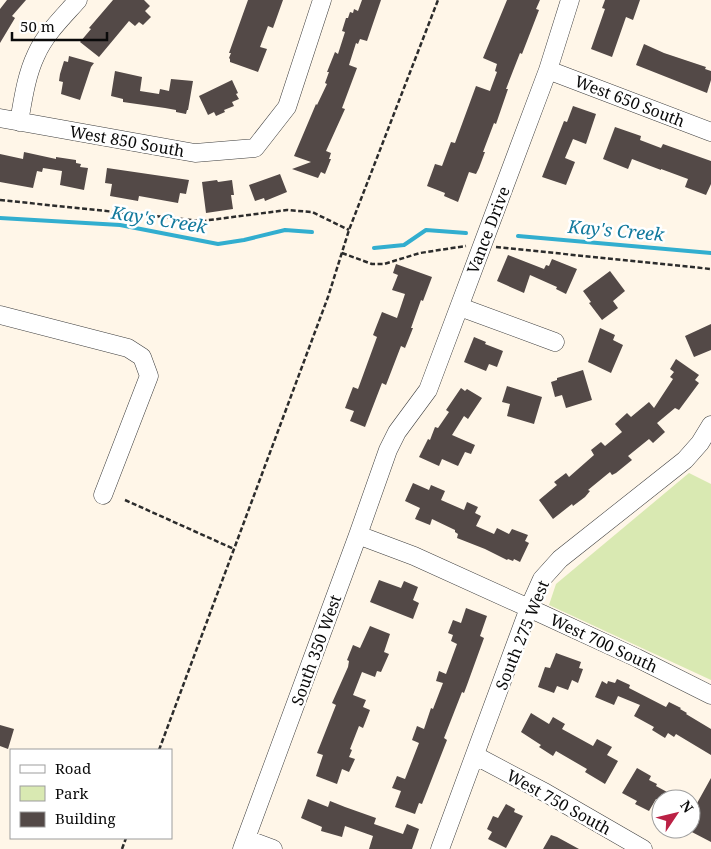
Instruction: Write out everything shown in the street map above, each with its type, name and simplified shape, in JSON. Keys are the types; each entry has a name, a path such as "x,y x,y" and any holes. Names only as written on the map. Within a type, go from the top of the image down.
{"street":[{"path":"19,122 25,88 36,54 53,29 78,0"},
{"name":"West 850 South","path":"0,118 195,154 255,148 287,107 322,0"},
{"name":"Vance Drive","path":"388,450 397,432 428,390 548,70 570,0"},
{"name":"West 650 South","path":"548,70 711,132"},
{"path":"460,307 555,342"},
{"path":"0,315 128,348 142,357 149,376 103,495"},
{"name":"South 275 West","path":"440,849 476,756 529,608 542,579 560,559 685,460 711,425"},
{"name":"South 350 West","path":"244,844 388,450"},
{"name":"West 700 South","path":"358,535 414,556 529,608 711,695"},
{"name":"West 750 South","path":"476,756 546,793 643,849"},
{"path":"244,844 273,849"}],"path":[{"path":"158,749 328,297 349,230 438,0"},
{"path":"0,200 202,221 287,210 312,212 349,230"},
{"path":"342,253 372,264 384,264 420,252 471,246"},
{"path":"498,248 711,269"},
{"path":"125,500 234,549"}],"green space":[{"path":"689,473 711,484 711,680 549,605 556,584"}],"building":[{"path":"7,0 26,0 12,16 15,18 0,43 0,9"},
{"path":"113,0 144,0 150,6 145,11 151,17 143,25 139,22 135,26 129,21 99,57 80,42 91,29 89,28"},
{"path":"248,0 283,0 273,28 268,26 260,47 267,49 258,72 230,62 229,58 231,53 229,53"},
{"path":"362,0 381,0 367,41 360,39 358,44 356,43 349,65 357,68 342,108 345,109 326,151 331,153 329,159 331,159 325,174 321,172 318,178 292,169 311,162 294,156 316,104 327,84 325,83 329,72 327,72 335,52 338,54 345,32 342,31 346,18 348,18 350,12 353,13 354,9 358,11"},
{"path":"507,0 540,0 536,9 539,10 506,89 508,89 496,124 494,123 483,152 485,152 479,168 476,174 469,172 458,202 444,196 445,193 427,186 435,164 442,166 451,142 455,143 476,86 490,91 497,72 495,71 497,64 483,58"},
{"path":"605,0 640,0 633,20 626,17 612,57 591,49 605,9 602,8"},
{"path":"644,44 706,67 705,69 711,71 711,80 707,93 636,65"},
{"path":"69,56 94,63 80,100 61,94 63,82 59,81 60,74 64,61 68,62"},
{"path":"115,71 142,77 140,91 159,94 160,89 169,91 171,79 193,81 186,114 176,112 176,110 123,102 123,99 111,96"},
{"path":"232,80 239,99 232,102 234,106 224,110 225,112 216,116 214,112 208,115 199,96"},
{"path":"573,106 596,114 586,144 573,139 565,158 575,162 566,185 542,177 564,121 567,122"},
{"path":"615,127 641,136 640,140 661,148 663,144 711,161 711,184 706,195 685,187 688,179 661,169 632,159 628,169 603,159"},
{"path":"24,152 56,159 56,157 76,160 76,163 81,164 80,167 88,168 84,190 60,185 62,171 43,168 42,172 37,171 33,188 0,182 0,154 23,159"},
{"path":"107,168 189,180 186,194 180,193 178,203 139,196 138,201 110,196 112,184 105,183"},
{"path":"280,174 287,192 265,201 264,198 255,201 249,185"},
{"path":"217,180 218,182 232,180 234,195 231,195 233,209 206,213 202,182"},
{"path":"508,255 544,269 546,265 549,266 552,259 577,269 566,294 556,289 557,287 530,275 524,293 497,281"},
{"path":"396,264 432,277 423,301 421,300 405,348 401,346 386,385 382,383 365,427 350,421 354,411 345,408 353,387 358,389 377,337 373,335 382,312 397,318 405,294 392,290 398,275 393,273"},
{"path":"610,271 625,291 613,301 618,308 602,320 589,303 591,302 583,291"},
{"path":"711,324 711,350 694,357 685,336"},
{"path":"600,328 615,335 613,340 623,345 611,373 588,362"},
{"path":"474,337 486,342 485,344 503,351 497,367 489,364 486,371 464,362"},
{"path":"676,359 699,375 695,380 699,383 679,410 675,408 657,423 665,432 653,443 649,439 628,456 632,460 616,473 612,475 610,472 588,490 590,491 585,497 573,506 572,504 553,519 539,500 557,485 554,482 566,473 569,477 594,455 591,450 601,442 605,446 622,432 615,424 627,413 631,417 649,402 654,408 673,379 670,377 674,372 670,369"},
{"path":"583,370 592,400 566,408 562,395 555,397 551,382 557,380 557,378"},
{"path":"507,386 542,397 534,424 507,416 510,404 502,402"},
{"path":"461,388 465,391 467,389 482,398 468,419 464,416 452,435 475,445 471,454 465,452 458,466 442,459 439,466 419,457 428,439 430,440 435,427 438,428 449,412 446,410"},
{"path":"413,483 429,490 431,485 445,491 441,500 464,510 467,502 478,507 475,513 481,516 476,526 494,534 497,528 509,534 512,529 528,535 525,541 529,543 520,562 514,559 513,561 507,560 457,538 458,534 455,530 432,519 430,525 415,519 420,508 405,501"},
{"path":"379,580 401,588 404,581 418,587 413,600 419,603 413,619 370,602"},
{"path":"466,608 487,616 480,636 484,638 464,693 462,692 444,738 447,740 422,804 419,803 415,814 395,807 401,791 392,788 397,776 405,779 419,743 412,740 417,726 424,729 431,708 433,709 443,683 436,681 439,671 446,674 457,644 451,641 453,635 448,633 453,620 461,623"},
{"path":"370,626 390,634 384,652 389,654 381,672 377,671 375,677 362,672 353,695 366,700 363,707 370,710 363,728 359,726 350,749 352,750 349,757 355,759 349,772 342,769 337,784 316,776 323,755 317,753 336,705 332,703 348,667 349,661 347,660 353,645 360,648"},
{"path":"556,653 581,662 579,668 583,669 578,683 572,680 568,690 557,686 554,693 538,687 545,667 550,668"},
{"path":"617,679 630,685 629,688 666,707 669,702 681,708 686,714 711,729 711,755 676,734 674,737 668,733 665,738 652,730 654,727 634,716 640,705 618,696 614,705 595,697 602,681 607,684 608,681 615,683"},
{"path":"531,713 549,724 553,717 565,724 562,729 593,746 597,739 612,747 607,755 618,761 605,784 585,772 587,769 556,751 553,756 539,747 541,745 521,732"},
{"path":"0,725 14,729 8,749 0,746"},
{"path":"637,768 651,776 649,780 662,789 651,789 651,808 649,811 635,804 637,801 622,793"},
{"path":"711,778 711,842 701,837 701,796"},
{"path":"308,799 328,807 330,801 376,818 374,824 403,834 407,824 419,829 412,849 369,849 373,836 345,826 342,837 321,831 322,827 301,818"},
{"path":"506,804 515,809 514,812 523,816 506,848 488,839 492,832 487,829 493,816 498,818"},
{"path":"551,835 557,837 579,849 543,849"}],"waterway":[{"name":"Kay's Creek","path":"0,218 120,225 218,244 285,230 312,232"},
{"name":"Kay's Creek","path":"374,248 404,245 426,230 466,233"},
{"name":"Kay's Creek","path":"518,236 711,253"}]}
